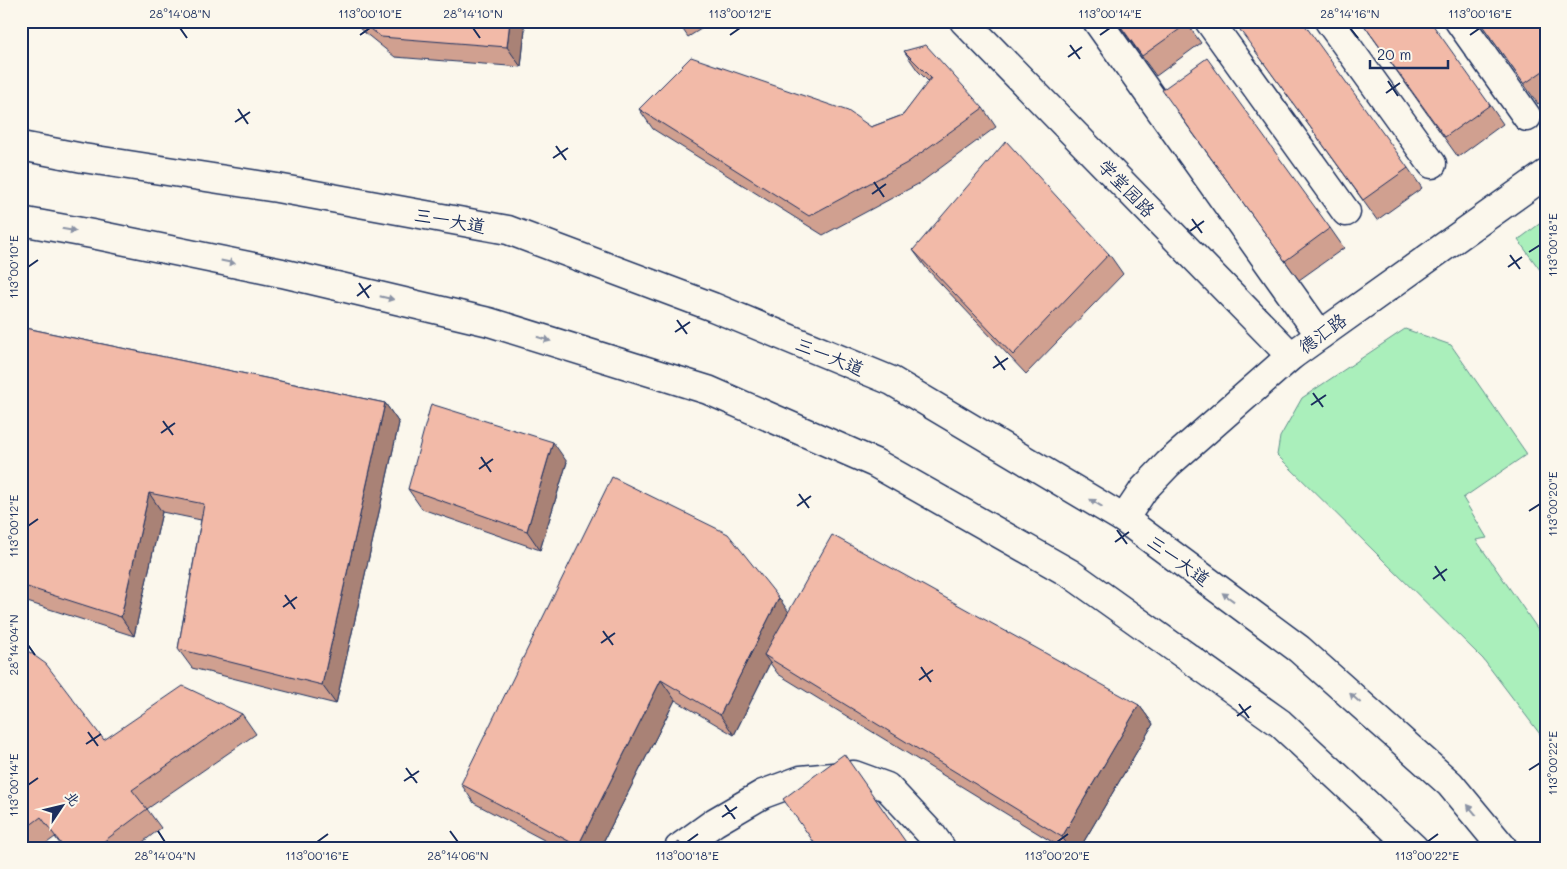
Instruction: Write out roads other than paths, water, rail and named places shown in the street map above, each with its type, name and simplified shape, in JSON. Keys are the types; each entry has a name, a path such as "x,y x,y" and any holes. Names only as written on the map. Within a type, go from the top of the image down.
{"main road":[{"name":"学堂园路","path":"964,21 1291,356"},
{"path":"1097,21 1320,334"},
{"path":"1209,21 1238,39 1346,212"},
{"path":"1329,21 1432,164"},
{"path":"1459,21 1527,117"},
{"path":"1205,63 1238,39"},
{"path":"1153,100 1175,84"},
{"name":"三一大道","path":"21,146 83,158 277,188 508,230 713,307 892,381 1124,519 1299,648 1450,784 1503,848"},
{"name":"德汇路","path":"1124,519 1144,489 1168,464 1291,356 1546,174"},
{"path":"21,222 92,234 282,273 489,322 708,390 875,463 1072,574 1280,723 1414,848"},
{"path":"679,848 715,822 763,794 800,780 854,775 887,787 932,834 941,848"}]}
